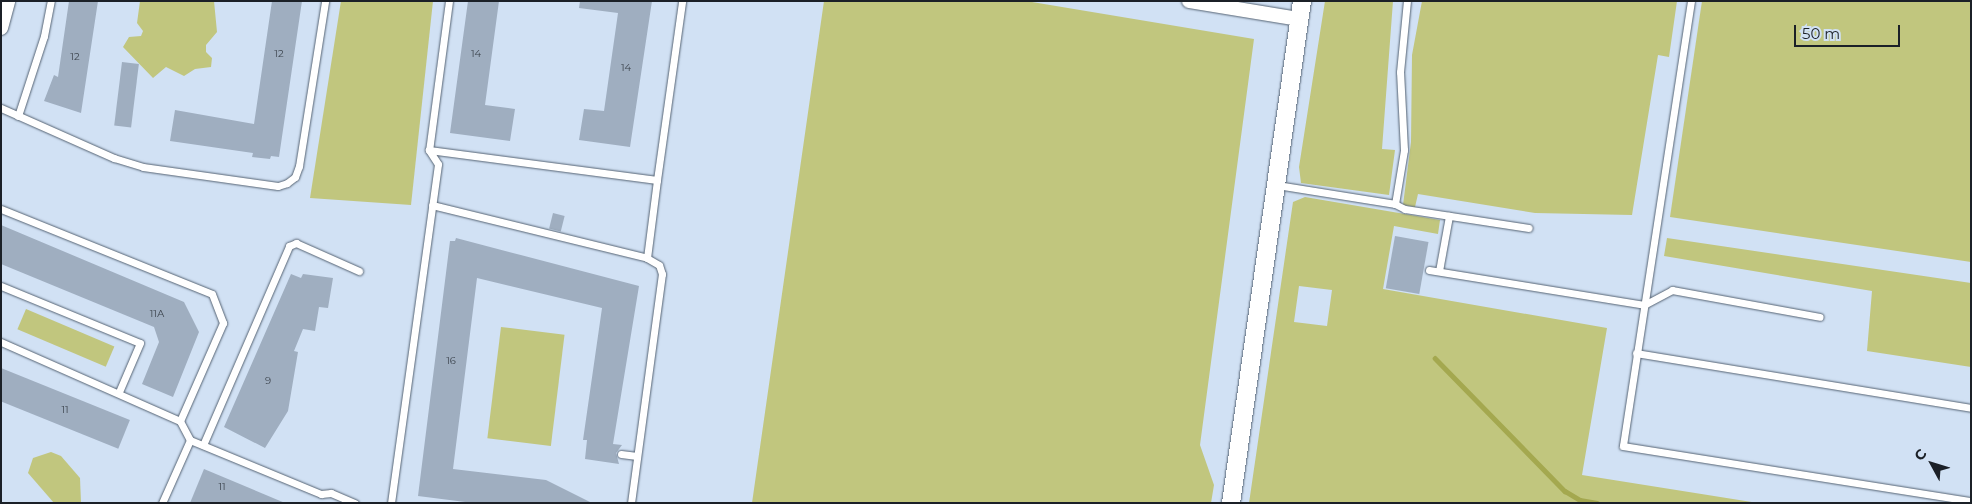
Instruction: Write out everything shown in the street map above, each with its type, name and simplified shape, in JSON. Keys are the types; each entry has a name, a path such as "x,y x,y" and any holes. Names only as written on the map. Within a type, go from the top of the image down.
{"street":[{"path":"1,28 8,1"},
{"path":"1189,1 1301,10 1231,503"}],"lane":[{"path":"18,116 44,36 51,1"},
{"path":"1,108 114,158 143,167 278,186 287,183 295,177 299,166 325,1"},
{"path":"391,503 438,164 429,150 449,1"},
{"path":"647,258 682,1"},
{"path":"1395,204 1404,150 1400,72 1407,1"},
{"path":"1691,1 1623,446 1971,501"},
{"path":"429,150 657,180"},
{"path":"1277,185 1395,204 1405,209 1529,228"},
{"path":"432,205 647,258 659,264 662,274 631,503"},
{"path":"1,209 212,294 223,323 180,421"},
{"path":"1439,272 1449,216"},
{"path":"203,445 289,246 296,243 359,271"},
{"path":"1429,270 1644,305 1672,290 1820,317"},
{"path":"1,286 140,343 119,392"},
{"path":"1,342 119,392 180,421 190,440 321,494 331,493 355,503"},
{"path":"1636,353 1971,408"},
{"path":"162,503 190,440"},
{"path":"620,454 638,456"}],"green space":[{"path":"140,1 214,1 217,32 206,45 206,52 212,58 211,67 195,69 184,76 166,67 153,78 123,47 129,37 141,36 143,31 137,23"},
{"path":"341,1 433,1 411,205 310,198"},
{"path":"824,1 1026,1 1254,39 1200,445 1214,485 1211,503 752,503"},
{"path":"1325,1 1393,1 1382,149 1395,150 1389,195 1301,183 1299,167"},
{"path":"1422,1 1677,1 1669,57 1658,55 1632,215 1535,213 1418,194 1415,207 1403,205 1411,142 1412,55"},
{"path":"1702,1 1971,1 1971,262 1670,217"},
{"path":"1305,197 1440,220 1438,234 1394,226 1383,289 1607,328 1582,475 1758,503 1249,503 1293,202","holes":["1299,286 1332,290 1327,326 1294,322"]},
{"path":"1667,238 1971,283 1971,367 1867,351 1872,291 1664,256"},
{"path":"26,309 114,347 106,367 17,329"},
{"path":"501,327 565,335 551,446 487,438"},
{"path":"51,452 61,456 80,478 81,503 54,503 28,473 33,458"}],"building":[{"path":"69,1 98,1 81,113 44,101 54,75 58,77"},
{"path":"272,1 302,1 279,157 271,156 270,159 252,157 253,153 170,141 175,110 254,124"},
{"path":"468,1 499,1 485,105 515,109 510,141 450,133"},
{"path":"580,1 652,1 630,147 579,140 584,109 604,111 618,13 579,8"},
{"path":"122,62 139,64 131,128 114,126"},
{"path":"553,213 565,216 561,231 549,229"},
{"path":"1,225 184,302 199,332 173,397 142,384 159,342 154,327 1,264"},
{"path":"1395,236 1428,242 1419,294 1386,288"},
{"path":"456,238 639,286 613,444 622,445 616,453 619,464 585,459 587,440 583,440 602,308 477,278 453,469 546,480 592,503 473,503 418,496 450,241 455,241"},
{"path":"291,274 301,278 303,274 333,278 328,308 319,307 315,331 303,329 294,351 298,352 288,411 265,448 224,427"},
{"path":"1,368 130,420 118,449 1,401"},
{"path":"204,469 285,503 190,503"}],"waterway":[{"path":"1435,358 1565,491 1580,500 1597,503"}]}
